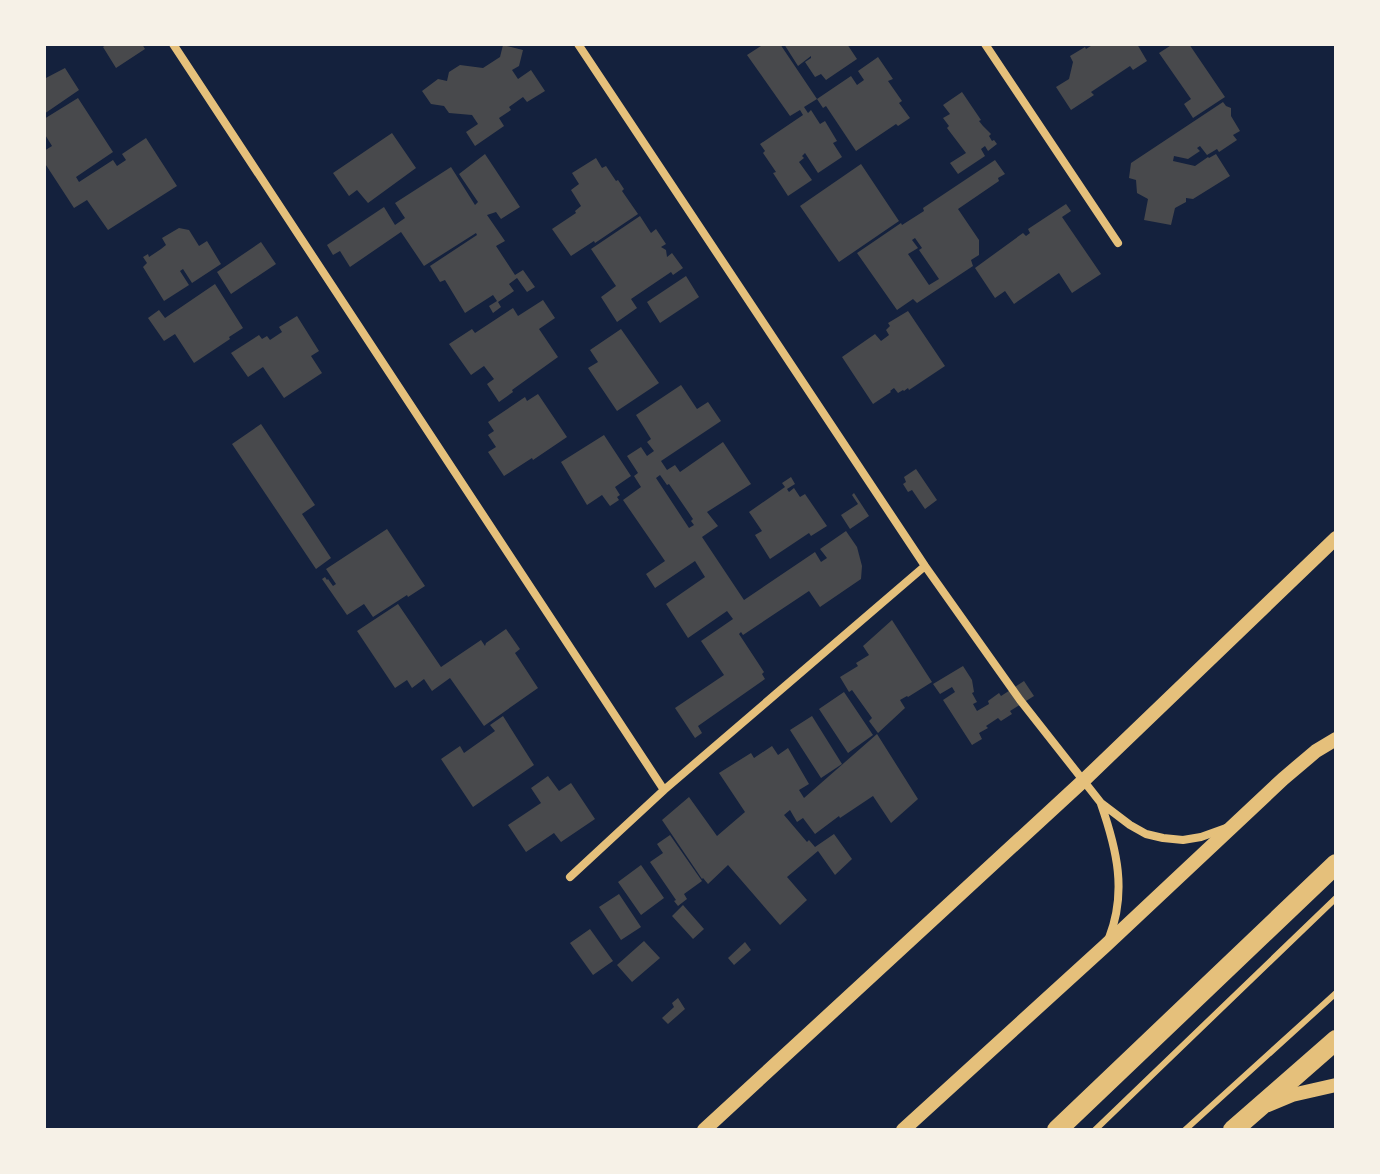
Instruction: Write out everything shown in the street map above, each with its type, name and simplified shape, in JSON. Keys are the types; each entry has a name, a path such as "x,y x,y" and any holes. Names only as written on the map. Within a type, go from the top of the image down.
{"main road":[{"path":"1057,1130 1336,864"},
{"path":"1233,1130 1336,1040"}],"street":[{"path":"173,44 664,790"},
{"path":"578,44 925,566 1020,700 1101,803 1130,825 1146,834 1163,838 1183,840 1201,837 1233,825"},
{"path":"985,44 1118,243"},
{"path":"704,1130 1083,781 1336,538"},
{"path":"570,877 664,790 925,566"},
{"path":"903,1130 1283,779 1316,751 1336,739"},
{"path":"1101,803 1115,845 1119,874 1118,906 1105,946"},
{"path":"1256,1109 1292,1095 1336,1085"}],"lane":[{"path":"1095,1130 1336,898"},
{"path":"1185,1130 1336,993"}],"building":[{"path":"107,44 142,44 145,49 116,68 103,47"},
{"path":"764,44 780,44 817,99 804,107 808,113 811,110 820,124 825,121 842,157 818,173 805,153 799,162 812,180 788,196 760,144 803,115 800,110 790,116 747,55"},
{"path":"784,44 847,44 857,59 826,80 821,74 815,77 805,62 811,56 798,66"},
{"path":"1094,44 1137,44 1147,61 1133,70 1130,66 1091,92 1094,95 1071,110 1056,87 1069,79 1073,62 1070,56"},
{"path":"1173,44 1189,44 1225,97 1193,118 1184,104 1191,99 1159,53"},
{"path":"503,45 523,50 519,66 512,70 518,79 531,70 545,91 527,102 523,97 509,107 511,110 499,118 504,126 475,146 466,132 478,124 472,115 449,113 444,106 431,104 422,91 438,79 447,81 449,72 460,65 483,68 500,57"},
{"path":"878,57 893,79 888,81 910,118 856,151 826,106 823,108 817,99 851,76 857,85 864,80 858,71"},
{"path":"65,68 79,90 44,114 44,79"},
{"path":"962,92 979,121 991,134 992,141 997,144 988,151 985,146 981,149 985,156 958,174 950,163 966,153 947,128 949,126 943,118 950,114 943,105"},
{"path":"78,98 113,152 76,177 79,182 113,160 117,166 126,160 122,154 146,138 177,186 108,230 87,200 74,208 44,162 44,151 52,146 44,133 44,119"},
{"path":"1223,102 1231,108 1231,116 1240,131 1233,135 1237,140 1219,152 1217,149 1207,155 1200,146 1197,148 1200,151 1188,159 1174,156 1173,161 1195,166 1216,154 1230,176 1193,199 1186,198 1186,202 1175,208 1171,225 1144,220 1148,199 1137,193 1136,180 1129,178 1131,163"},
{"path":"392,133 416,168 368,203 357,190 349,196 333,173"},
{"path":"485,154 520,207 501,219 496,212 487,215 505,241 496,246 515,275 523,270 535,287 527,292 517,278 509,284 514,291 498,302 501,307 493,313 489,306 497,301 493,295 465,313 445,280 440,282 430,266 476,233 424,266 401,232 350,267 340,251 333,255 327,245 384,207 395,225 405,218 395,203 451,167 475,205 478,202 459,174"},
{"path":"596,158 602,168 606,166 618,180 638,214 571,256 552,229 581,206 571,190 579,184 572,173"},
{"path":"995,160 1005,174 958,209 979,240 979,255 971,260 973,266 917,303 913,299 897,310 857,253 924,211 923,208","holes":["915,238 922,248 919,250 939,279 929,285 908,254 918,248 912,240"]},
{"path":"861,164 899,221 839,262 800,206"},
{"path":"1066,204 1071,211 1062,217 1101,274 1072,293 1059,273 1014,304 1005,291 995,298 975,268 1023,233 1026,236 1030,233 1028,229"},
{"path":"640,216 651,233 656,229 666,244 661,247 666,250 667,257 672,253 683,268 673,275 671,272 631,299 637,308 617,322 601,297 616,286 591,249"},
{"path":"179,228 189,230 199,246 207,241 221,264 192,283 183,269 180,271 189,285 164,301 143,267 147,263 143,257 148,254 149,257 166,245 162,238"},
{"path":"261,242 276,264 231,294 217,272"},
{"path":"686,276 699,297 660,323 647,302"},
{"path":"215,284 243,328 194,363 175,334 164,341 148,318 159,310 165,318"},
{"path":"543,300 555,318 539,329 558,357 499,402 487,384 494,379 484,366 471,375 449,344 472,329 475,333 513,308 518,316"},
{"path":"908,311 945,366 909,390 898,393 894,388 873,404 842,357 875,334 881,341 889,335 886,330 890,326 888,323"},
{"path":"297,316 319,351 311,356 322,373 284,398 263,367 248,377 231,353 259,335 262,339 267,336 270,340 282,332 279,327"},
{"path":"621,329 659,383 617,411 588,368 598,362 590,350"},
{"path":"681,385 697,409 708,402 721,421 661,461 667,470 675,465 680,472 723,442 751,484 707,512 718,526 702,537 744,600 815,552 821,562 827,558 820,549 846,531 857,547 862,566 861,579 820,607 809,591 743,635 741,632 739,634 764,672 765,679 698,726 702,733 695,738 675,708 724,675 701,641 733,619 727,611 688,638 666,604 705,577 695,561 655,588 646,574 665,561 623,500 641,487 634,476 638,473 627,456 641,447 647,456 654,451 647,442 651,439 636,415","holes":["660,475 693,519 694,525 689,528 656,478"]},
{"path":"538,394 567,437 504,476 488,452 496,447 488,435 494,431 488,422 525,397 527,401"},
{"path":"261,424 315,505 302,514 331,558 316,569 232,444"},
{"path":"604,435 631,476 615,487 620,495 617,497 619,500 610,506 602,495 587,505 561,462"},
{"path":"916,469 937,500 925,509 912,490 908,492 903,484 906,482 904,477"},
{"path":"791,477 795,484 787,489 789,492 794,488 800,497 805,494 827,526 811,536 809,533 770,559 755,535 762,531 749,512 785,487 782,483"},
{"path":"854,493 869,516 850,529 841,515 858,504 852,495"},
{"path":"387,529 425,586 373,617 364,604 347,615 322,579 325,577 333,586 336,584 326,569"},
{"path":"398,604 441,667 481,640 485,646 506,629 520,649 515,653 538,688 484,726 450,678 432,691 424,679 412,688 407,680 395,688 357,631"},
{"path":"892,620 932,682 900,700 905,708 878,733 869,721 872,718 840,677 869,655 863,646"},
{"path":"963,666 972,680 972,693 977,702 973,704 977,711 999,693 1001,696 1024,681 1034,696 1010,711 1012,714 1001,721 998,718 986,726 988,728 979,733 982,739 972,745 943,700 955,692 952,687 940,694 933,684"},
{"path":"844,692 873,735 848,753 819,709"},
{"path":"503,716 534,765 473,807 441,759 460,746 464,753 495,731 490,725"},
{"path":"812,716 842,764 821,778 790,730"},
{"path":"877,734 918,799 891,823 873,796 815,834 803,818 797,822 790,810 784,815 815,847 834,834 852,859 835,875 818,851 787,877 807,900 780,925 728,865 708,884 702,879 662,820 689,797 717,836 745,812 719,773 751,753 754,758 772,746 778,755 788,748 809,784 799,790 804,798"},
{"path":"548,776 559,791 571,783 595,819 561,842 554,833 526,852 508,825 541,803 531,788"},
{"path":"670,835 702,881 684,894 687,899 678,906 650,862 663,853 657,844"},
{"path":"641,865 664,898 641,915 618,882"},
{"path":"619,894 641,927 621,940 599,907"},
{"path":"683,905 704,929 693,939 672,916"},
{"path":"590,929 613,961 593,975 570,943"},
{"path":"644,941 660,958 632,982 617,965"},
{"path":"745,942 751,950 734,965 728,958"},
{"path":"678,998 685,1009 668,1024 662,1018 674,1007 672,1003"}]}
